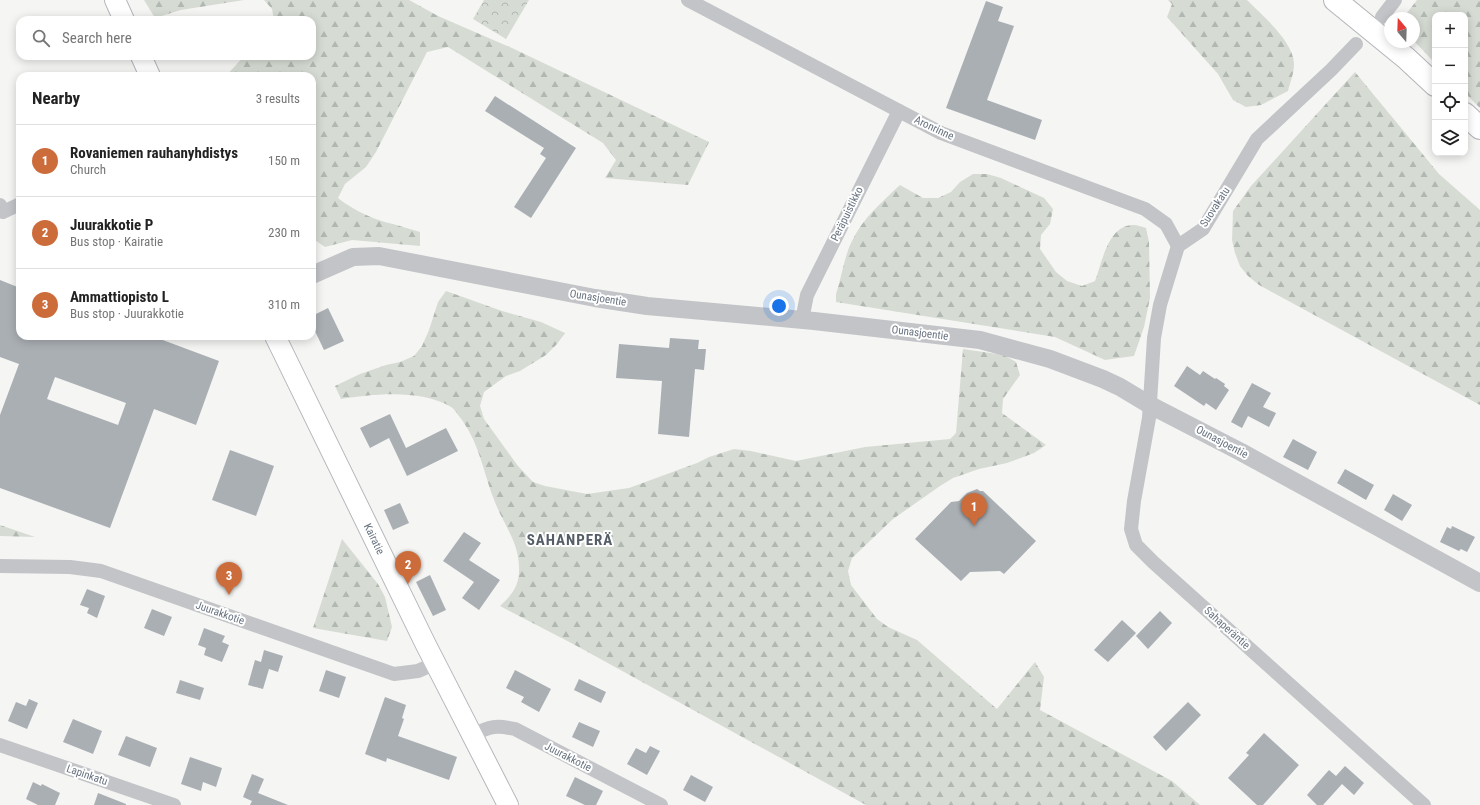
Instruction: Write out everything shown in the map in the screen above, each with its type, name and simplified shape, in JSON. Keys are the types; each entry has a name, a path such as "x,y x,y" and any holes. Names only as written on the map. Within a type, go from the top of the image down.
{"main road":[{"path":"115,0 122,16"},
{"path":"1335,0 1406,58 1434,84"},
{"path":"142,60 148,72"},
{"path":"1468,117 1480,128"},
{"name":"Kairatie","path":"277,340 436,664 508,805"}],"street":[{"name":"Aronrinne","path":"688,0 941,133 1145,209 1166,224 1178,246"},
{"path":"1382,17 1395,0"},
{"name":"Suovakatu","path":"1178,246 1203,229 1257,139 1331,70 1356,44"},
{"name":"Peräpuistikko","path":"802,320 807,295 899,111"},
{"path":"0,206 3,212 16,206"},
{"path":"1150,405 1154,338 1160,305 1178,246"},
{"name":"Ounasjoentie","path":"316,273 353,257 379,256 595,298 647,306 802,320 980,340 1050,359 1120,387 1150,405 1241,452 1480,583"},
{"name":"Sahaperäntie","path":"1150,405 1134,501 1131,529 1136,545 1424,805"},
{"name":"Juurakkotie","path":"0,566 70,567 101,571 394,674 418,671 436,664"},
{"name":"Juurakkotie","path":"473,735 488,728 500,726 515,729 662,805"},
{"name":"Lapinkatu","path":"0,745 174,805"}],"green space":[{"path":"144,0 244,0 181,10 162,16 154,16"},
{"path":"264,0 409,0 438,16 512,48 709,142 688,185 605,178 616,160 603,143 448,47 427,52 376,152 366,167 345,184 338,198 350,207 371,217 420,232 420,246 352,240 325,247 316,241 316,72 230,72 240,60 316,60 316,16 273,16 272,9"},
{"path":"484,0 529,0 506,39 473,19"},
{"path":"1168,0 1247,0 1276,29 1289,47 1293,56 1294,64 1288,91 1261,105 1246,107 1233,100 1218,74 1167,17 1172,4"},
{"path":"1417,0 1480,0 1480,108 1468,96 1468,12 1432,12 1432,60 1420,47 1420,12 1408,12"},
{"path":"1355,72 1439,174 1480,210 1480,405 1259,285 1248,276 1240,266 1235,253 1232,240 1233,211 1251,186"},
{"path":"973,174 987,174 1001,178 1044,198 1053,209 1050,224 1041,235 1040,249 1056,272 1067,281 1082,286 1095,281 1107,246 1118,231 1125,226 1134,225 1146,228 1149,242 1150,298 1144,327 1134,356 1105,360 1055,337 836,302 836,294 847,254 856,233 867,218 893,191 900,185 923,198 938,198 951,192 960,182"},
{"path":"446,291 502,311 541,322 565,333 546,355 520,371 506,376 484,392 480,406 484,419 518,466 533,482 545,486 587,494 629,488 697,463 709,457 734,449 751,451 796,461 865,447 950,439 956,433 963,349 1004,355 1016,362 1020,375 1003,399 1002,413 1046,445 1034,453 1007,463 979,469 953,478 893,519 852,558 848,571 851,585 877,619 888,627 917,640 997,709 1035,662 1044,677 1040,710 1172,781 1200,805 866,805 575,645 500,606 512,594 517,584 519,567 516,548 496,506 476,445 466,426 454,410 439,401 412,395 397,394 341,399 335,386 360,374 400,362 414,356 422,346 438,302"},
{"path":"0,525 35,537 0,536"},
{"path":"342,539 378,584 385,597 392,627 387,641 313,628"}],"building":[{"path":"986,1 1003,7 998,21 1014,26 987,100 1042,120 1035,140 946,108"},
{"path":"495,96 576,148 531,218 514,207 546,158 540,154 544,148 485,111"},
{"path":"0,280 16,286 16,340 163,340 219,361 196,425 154,409 110,528 0,488 0,415 19,364 0,357","holes":["55,377 126,403 118,425 47,399"]},
{"path":"328,308 344,341 324,350 316,333 316,314"},
{"path":"670,338 699,340 698,349 706,349 704,370 695,369 689,437 658,434 662,381 616,378 619,344 669,348"},
{"path":"1187,366 1200,375 1203,371 1215,379 1216,378 1225,384 1224,386 1229,390 1216,410 1206,403 1204,406 1174,386"},
{"path":"1252,383 1271,393 1263,407 1276,413 1269,427 1248,416 1242,428 1231,422"},
{"path":"390,414 406,448 446,428 458,451 407,476 389,438 370,448 360,428"},
{"path":"1293,439 1317,452 1308,470 1283,457"},
{"path":"230,450 274,466 256,516 212,500"},
{"path":"1345,469 1374,485 1366,500 1337,483"},
{"path":"977,489 983,491 1036,541 1004,574 1000,571 970,572 961,581 915,539 951,502 959,501 967,493"},
{"path":"1393,494 1412,505 1402,521 1384,510"},
{"path":"400,503 409,523 393,530 384,510"},
{"path":"1452,526 1475,537 1467,552 1461,549 1459,551 1440,542 1447,527 1451,529"},
{"path":"464,532 481,543 469,560 500,580 479,610 462,598 474,582 443,561"},
{"path":"430,575 446,610 433,616 416,582"},
{"path":"87,589 105,596 97,618 87,613 89,608 80,605"},
{"path":"152,609 172,617 164,636 144,628"},
{"path":"1160,611 1172,623 1148,649 1136,636"},
{"path":"1122,620 1136,633 1108,662 1094,650"},
{"path":"204,628 225,636 222,642 229,645 222,662 204,655 206,648 198,645"},
{"path":"264,650 283,656 278,672 269,669 263,689 248,685 255,660 261,662"},
{"path":"326,670 346,677 339,698 319,691"},
{"path":"515,670 551,689 539,712 521,702 524,697 506,688"},
{"path":"579,679 606,692 601,703 574,690"},
{"path":"180,680 204,688 200,700 176,693"},
{"path":"385,697 406,705 402,718 404,719 398,736 457,757 449,780 387,758 386,762 365,754"},
{"path":"29,699 38,703 27,729 8,721 16,702 26,706"},
{"path":"1188,702 1201,715 1166,751 1153,737"},
{"path":"73,719 102,731 93,754 63,742"},
{"path":"579,722 600,731 593,747 572,737"},
{"path":"1264,733 1299,765 1263,805 1257,805 1228,778 1249,755 1246,753"},
{"path":"126,736 157,748 150,767 118,755"},
{"path":"650,746 660,751 647,775 627,764 636,748 646,753"},
{"path":"190,757 222,768 216,787 203,782 201,791 181,784"},
{"path":"1345,766 1364,783 1354,795 1342,784 1323,805 1317,805 1307,795 1329,770 1336,776"},
{"path":"252,774 264,779 258,793 288,805 250,805 252,801 243,797"},
{"path":"691,775 713,787 705,802 683,790"},
{"path":"575,777 603,791 596,805 585,805 566,796"},
{"path":"33,782 41,786 42,784 60,793 55,805 38,805 26,799"},
{"path":"98,793 126,804 126,805 94,805"}],"place":[{"name":"Rovaniemen rauhanyhdistys","path":"974,526"},
{"name":"Juurakkotie P","path":"408,584"},
{"name":"Ammattiopisto L","path":"229,595"}],"district":[{"name":"SAHANPERÄ","path":"570,540"}]}
